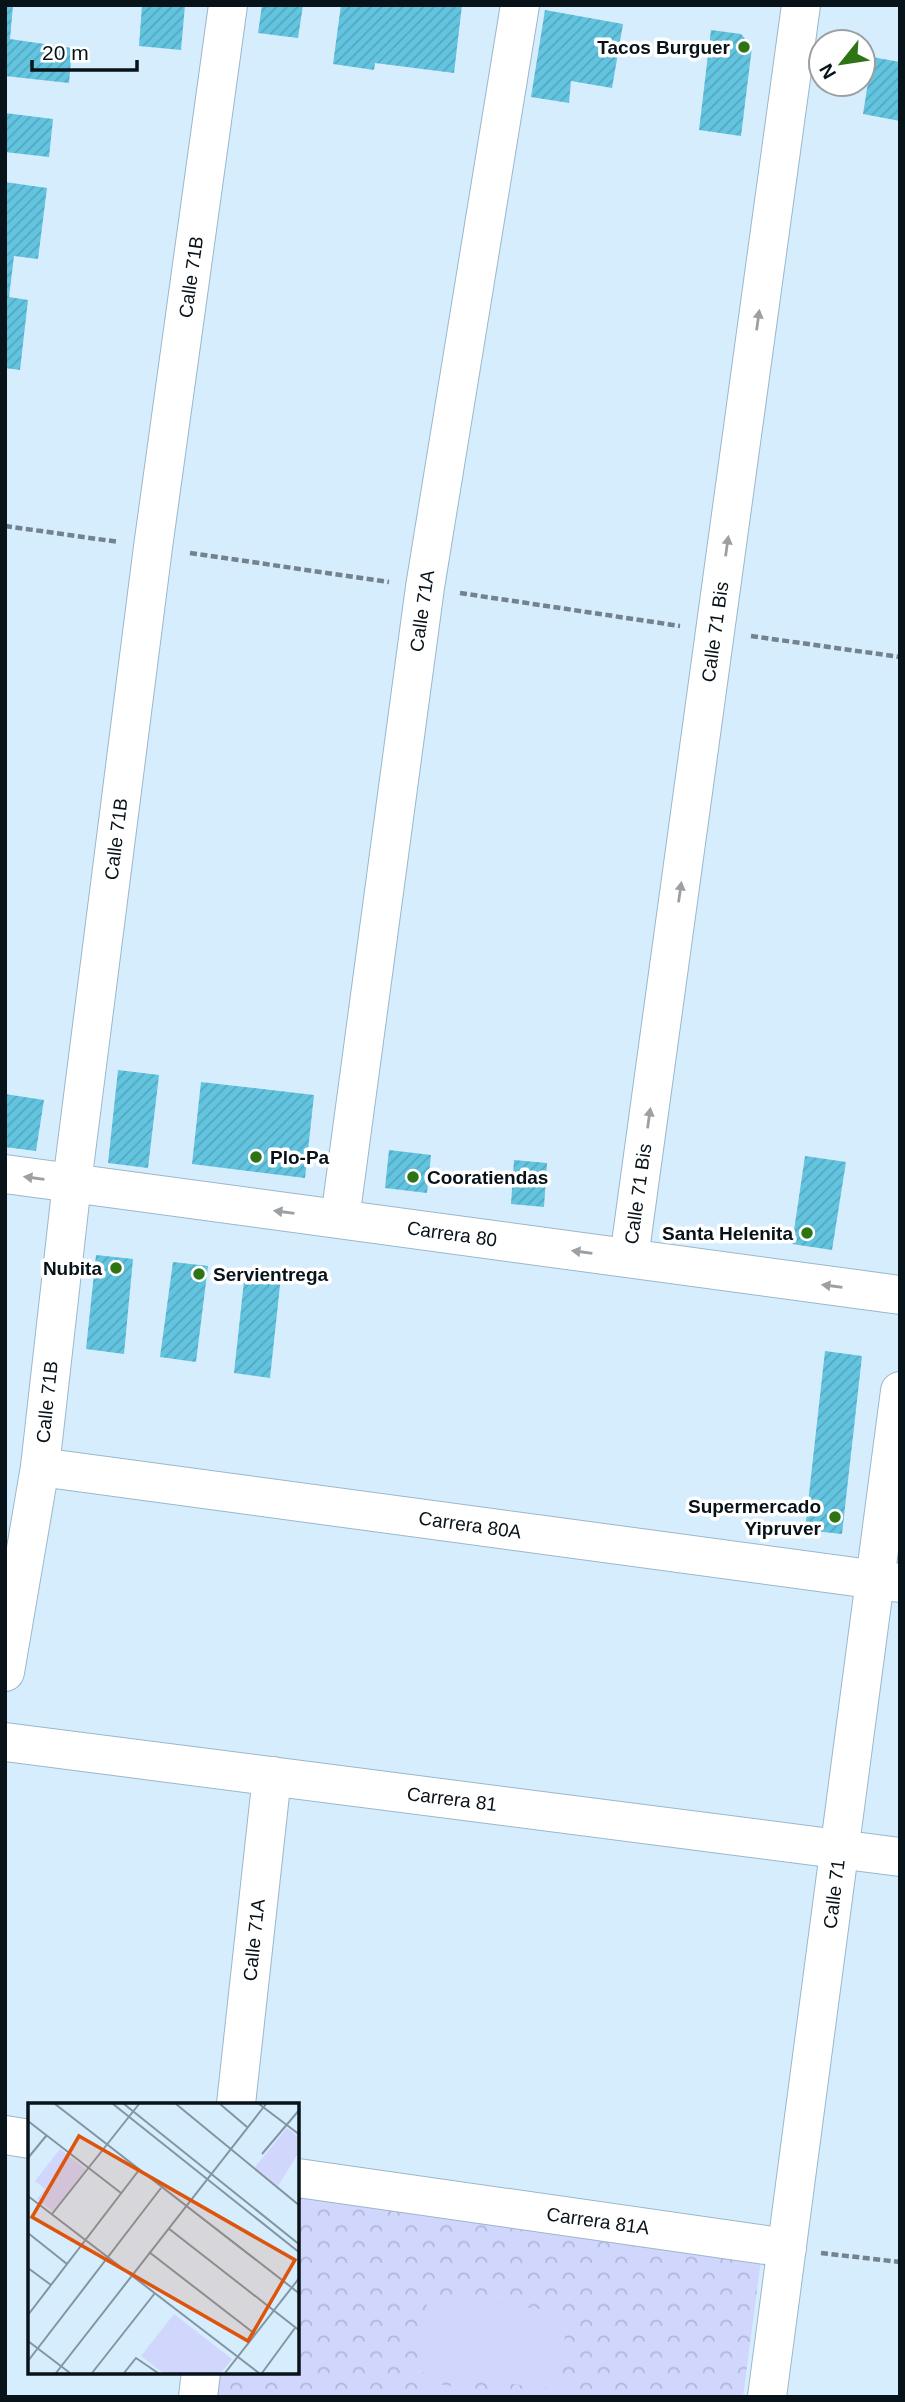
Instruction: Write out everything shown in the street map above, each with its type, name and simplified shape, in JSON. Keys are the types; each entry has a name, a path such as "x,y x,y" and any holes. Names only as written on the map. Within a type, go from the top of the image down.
{"street":[{"name":"Calle 71B","path":"5,1672 40,1467 72,1183 155,534 228,5"},
{"name":"Calle 71A","path":"340,1219 425,587 520,5"},
{"name":"Calle 71 Bis","path":"629,1258 801,5"},
{"name":"Carrera 80","path":"5,1174 900,1295"},
{"name":"Calle 71","path":"767,2397 839,1849 887,1582 900,1391"},
{"name":"Carrera 80A","path":"40,1467 887,1582"},
{"name":"Carrera 81","path":"5,1741 900,1857"},
{"name":"Calle 71A","path":"236,2103 272,1776"},
{"path":"5,2135 28,2139"},
{"name":"Carrera 81A","path":"299,2178 787,2248"},
{"path":"198,2397 201,2374"}],"path":[{"path":"787,2248 900,2262"}],"green space":[{"path":"299,2190 762,2252 743,2397 214,2397 217,2374 299,2374"},
{"path":"428,2294 568,2313 558,2390 419,2372"},
{"path":"420,2382 545,2397 418,2397"}],"building":[{"path":"5,5 13,5 10,39 72,48 69,83 5,76"},
{"path":"142,5 185,5 181,50 139,46"},
{"path":"262,5 303,5 298,38 258,33"},
{"path":"341,5 462,5 454,73 375,63 374,70 333,64"},
{"path":"545,10 623,24 612,88 571,81 569,103 531,97"},
{"path":"711,30 741,34 752,47 741,136 699,130"},
{"path":"877,58 900,62 900,121 863,114 866,98 877,98"},
{"path":"5,113 53,119 49,157 5,152"},
{"path":"5,182 47,188 38,259 14,256 9,297 28,300 20,370 5,368"},
{"path":"118,1070 159,1075 148,1168 108,1163"},
{"path":"201,1082 314,1095 305,1178 192,1164"},
{"path":"5,1094 44,1100 36,1151 5,1147"},
{"path":"389,1150 431,1155 427,1193 385,1188"},
{"path":"805,1156 846,1162 832,1250 792,1244"},
{"path":"514,1160 547,1163 544,1207 511,1204"},
{"path":"96,1255 133,1259 124,1354 86,1349"},
{"path":"173,1262 208,1266 196,1362 160,1357"},
{"path":"245,1272 281,1276 270,1378 234,1373"},
{"path":"825,1351 862,1356 842,1534 805,1530"}],"place":[{"name":"Tacos Burguer","path":"744,47"},
{"name":"Plo-Pa","path":"256,1157"},
{"name":"Cooratiendas","path":"413,1177"},
{"name":"Santa Helenita","path":"807,1233"},
{"name":"Nubita","path":"116,1268"},
{"name":"Servientrega","path":"199,1274"},
{"name":"Supermercado Yipruver","path":"835,1517"}]}
